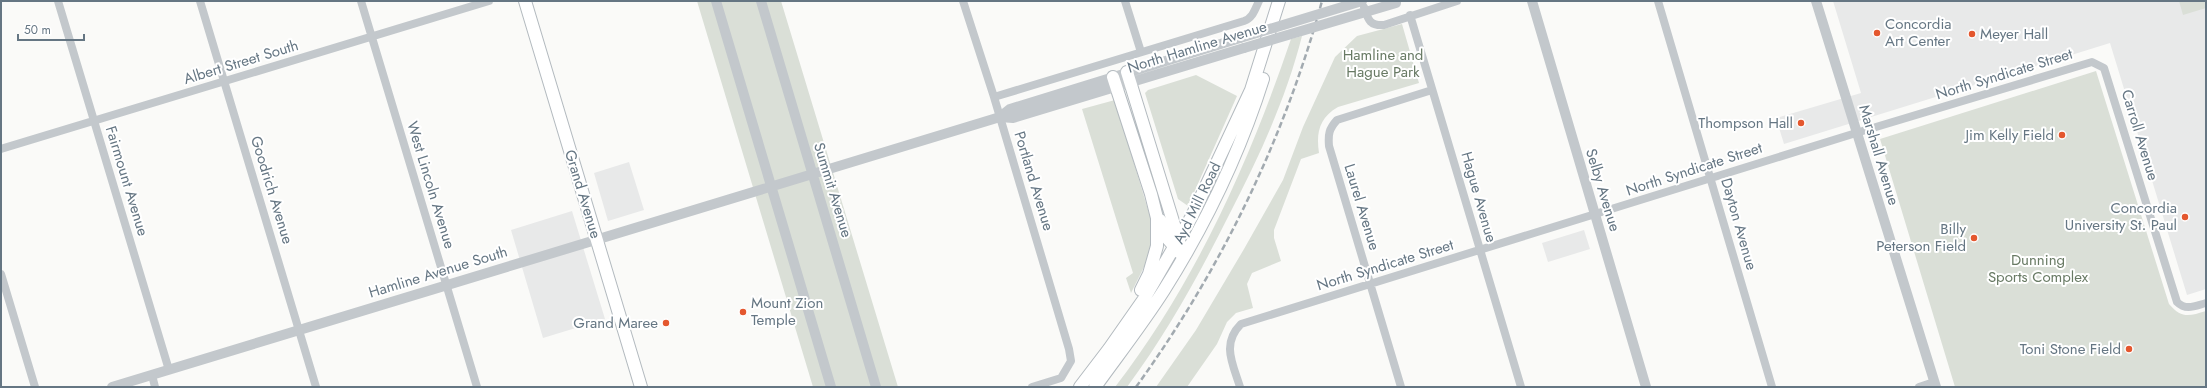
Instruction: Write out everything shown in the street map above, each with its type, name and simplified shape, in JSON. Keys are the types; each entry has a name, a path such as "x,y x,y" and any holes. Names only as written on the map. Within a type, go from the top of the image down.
{"main road":[{"name":"Grand Avenue","path":"525,1 641,387"},
{"name":"Ayd Mill Road","path":"1080,387 1109,350 1144,299 1177,244 1251,90 1279,1"},
{"name":"Ayd Mill Road","path":"1095,387 1163,291 1184,257 1205,218 1256,103 1288,1"},
{"path":"1129,78 1177,244 1184,257"},
{"path":"1115,82 1151,194 1167,238 1177,244"},
{"path":"1109,350 1146,280 1154,259 1158,232 1151,194"}],"street":[{"name":"Fairmount Avenue","path":"58,1 169,370"},
{"name":"Goodrich Avenue","path":"200,1 316,387"},
{"name":"West Lincoln Avenue","path":"361,1 477,387"},
{"name":"Albert Street South","path":"1,149 489,1"},
{"path":"716,1 831,387"},
{"name":"Summit Avenue","path":"761,1 876,387"},
{"name":"Portland Avenue","path":"963,1 994,97 1072,361 1068,370 1061,378 1032,387"},
{"path":"1125,1 1141,52"},
{"name":"North Hamline Avenue","path":"994,97 1249,20 1259,1"},
{"path":"1362,1 1368,21 1375,25 1384,24 1457,1"},
{"name":"North Hamline Avenue","path":"1129,78 1240,38 1362,1"},
{"name":"Selby Avenue","path":"1532,1 1646,387"},
{"name":"Dayton Avenue","path":"1658,1 1772,387"},
{"name":"Marshall Avenue","path":"1816,1 1935,385"},
{"name":"North Hamline Avenue","path":"772,187 1000,117 1010,109 1244,48 1399,2"},
{"name":"Hague Avenue","path":"1410,15 1521,387"},
{"name":"North Syndicate Street","path":"1240,387 1229,343 1232,333 1241,324 1371,285 1856,133 2092,62 2099,64"},
{"name":"Carroll Avenue","path":"2099,64 2104,68 2177,302 2181,306 2188,308 2206,303"},
{"name":"Laurel Avenue","path":"1401,387 1329,146 1328,134 1331,127 1337,120 1432,90"},
{"name":"Hamline Avenue South","path":"112,387 596,239 772,187"},
{"path":"1,274 35,387"},
{"path":"152,375 155,387"},
{"path":"1919,387 1935,385"}],"shaded area":[{"name":"Concordia University St. Paul","path":"1833,1 2206,1 2206,289 2187,295 2110,43 1784,144 1776,118 1861,93"},
{"path":"629,162 644,210 608,221 594,173"},
{"path":"572,211 605,319 543,338 511,230"},
{"path":"1584,230 1590,249 1548,262 1542,243"}],"green space":[{"path":"697,1 781,1 898,387 813,387"},
{"path":"2179,1 2206,1 2206,8 2183,15"},
{"name":"Hamline and Hague Park","path":"1402,24 1419,83 1338,107 1327,116 1320,127 1318,139 1319,153 1301,159 1274,230 1274,238 1281,261 1252,273 1247,284 1253,308 1236,313 1227,322 1217,344 1187,387 1156,387 1196,330 1283,180 1303,127 1335,57 1357,36"},
{"path":"1302,36 1296,59 1271,127 1251,171 1206,260 1169,325 1142,367 1127,387 1115,387 1144,347 1195,264 1238,176 1275,85 1291,39"},
{"name":"Dunning Sports Complex","path":"2096,71 2169,304 2178,312 2186,315 2206,311 2206,387 1955,387 1880,139"},
{"path":"1196,75 1237,96 1188,206 1178,199 1145,93 1148,90"},
{"path":"1115,100 1152,223 1152,251 1131,293 1126,278 1133,273 1082,109"}],"railway":[{"path":"1136,387 1167,343 1195,297 1222,251 1246,203 1269,154 1289,104 1307,53 1322,1"}],"place":[{"name":"Concordia Art Center","path":"1877,33"},
{"name":"Meyer Hall","path":"1972,34"},
{"name":"Thompson Hall","path":"1801,123"},
{"name":"Jim Kelly Field","path":"2062,135"},
{"name":"Concordia University St. Paul","path":"2185,217"},
{"name":"Billy Peterson Field","path":"1974,238"},
{"name":"Mount Zion Temple","path":"743,312"},
{"name":"Grand Maree","path":"666,323"},
{"name":"Toni Stone Field","path":"2129,349"}]}
